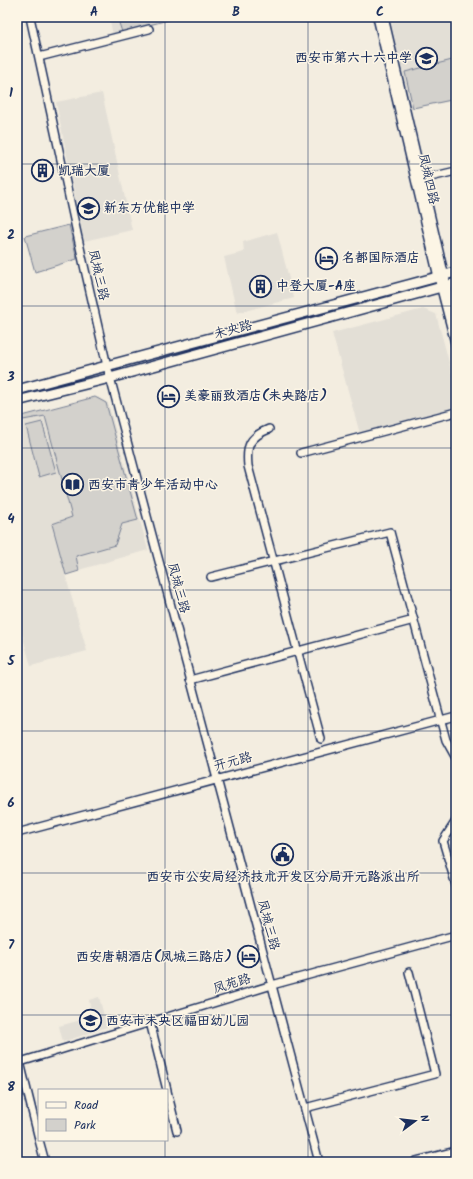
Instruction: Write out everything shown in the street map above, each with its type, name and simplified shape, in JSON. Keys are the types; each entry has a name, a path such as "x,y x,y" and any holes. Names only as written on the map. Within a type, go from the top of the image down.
{"main road":[{"name":"未央路","path":"17,390 456,272"},
{"name":"未央路","path":"17,402 456,283"},
{"path":"416,1162 456,1152"},
{"path":"445,1162 456,1159"}],"street":[{"name":"凤城三路","path":"30,17 110,378 319,1162"},
{"name":"凤城四路","path":"377,17 419,180"},
{"name":"凤城四路","path":"384,17 441,276 456,324"},
{"path":"39,57 149,28"},
{"path":"419,180 456,171"},
{"name":"凤城四路","path":"444,286 456,347"},
{"path":"301,453 456,412"},
{"path":"269,429 261,432 251,440 247,452 248,466 322,740"},
{"path":"211,577 390,532 440,720 446,740 456,758"},
{"path":"190,680 414,620"},
{"name":"开元路","path":"17,833 456,716"},
{"path":"456,821 443,841 454,871 456,885"},
{"name":"凤苑路","path":"18,1063 272,985 456,935"},
{"path":"305,1108 435,1074 409,972"},
{"path":"150,1022 167,1089"},
{"path":"18,1063 38,1135"},
{"path":"168,1095 177,1131"},
{"path":"40,1141 45,1162"}],"shaded area":[{"path":"109,17 181,17 113,35"},
{"name":"西安市第六十六中学","path":"390,17 456,17 456,100 410,109"},
{"path":"102,93 132,230 84,241 56,102"},
{"path":"277,232 294,298 237,313 224,257 244,252 243,242"},
{"path":"423,309 436,314 456,388 456,407 360,434 332,333"},
{"name":"西安市青少年活动中心","path":"98,397 108,403 148,550 65,574 87,651 31,666 17,616 17,419"},
{"name":"西安市未央区福田幼儿园","path":"99,997 107,1027 63,1042 59,1026 92,1017 89,1000"}],"green space":[{"path":"117,17 180,17 122,32"},
{"path":"456,59 456,99 413,108 405,72"},
{"path":"69,225 77,259 35,272 25,236"},
{"path":"95,397 106,403 138,520 122,524 115,545 76,556 79,571 66,575 52,524 72,517 45,416 23,420 22,416"},
{"path":"42,422 56,472 39,477 26,426"}],"place":[{"name":"西安市第六十六中学","path":"427,58"},
{"name":"凯瑞大厦","path":"43,171"},
{"name":"新东方优能中学","path":"89,208"},
{"name":"名都国际酒店","path":"326,258"},
{"name":"中登大厦-A座","path":"260,286"},
{"name":"美豪丽致酒店(未央路店)","path":"169,396"},
{"name":"西安市青少年活动中心","path":"73,485"},
{"name":"西安市公安局经济技术开发区分局开元路派出所","path":"283,855"},
{"name":"西安唐朝酒店(凤城三路店)","path":"248,957"},
{"name":"西安市未央区福田幼儿园","path":"91,1021"}]}
